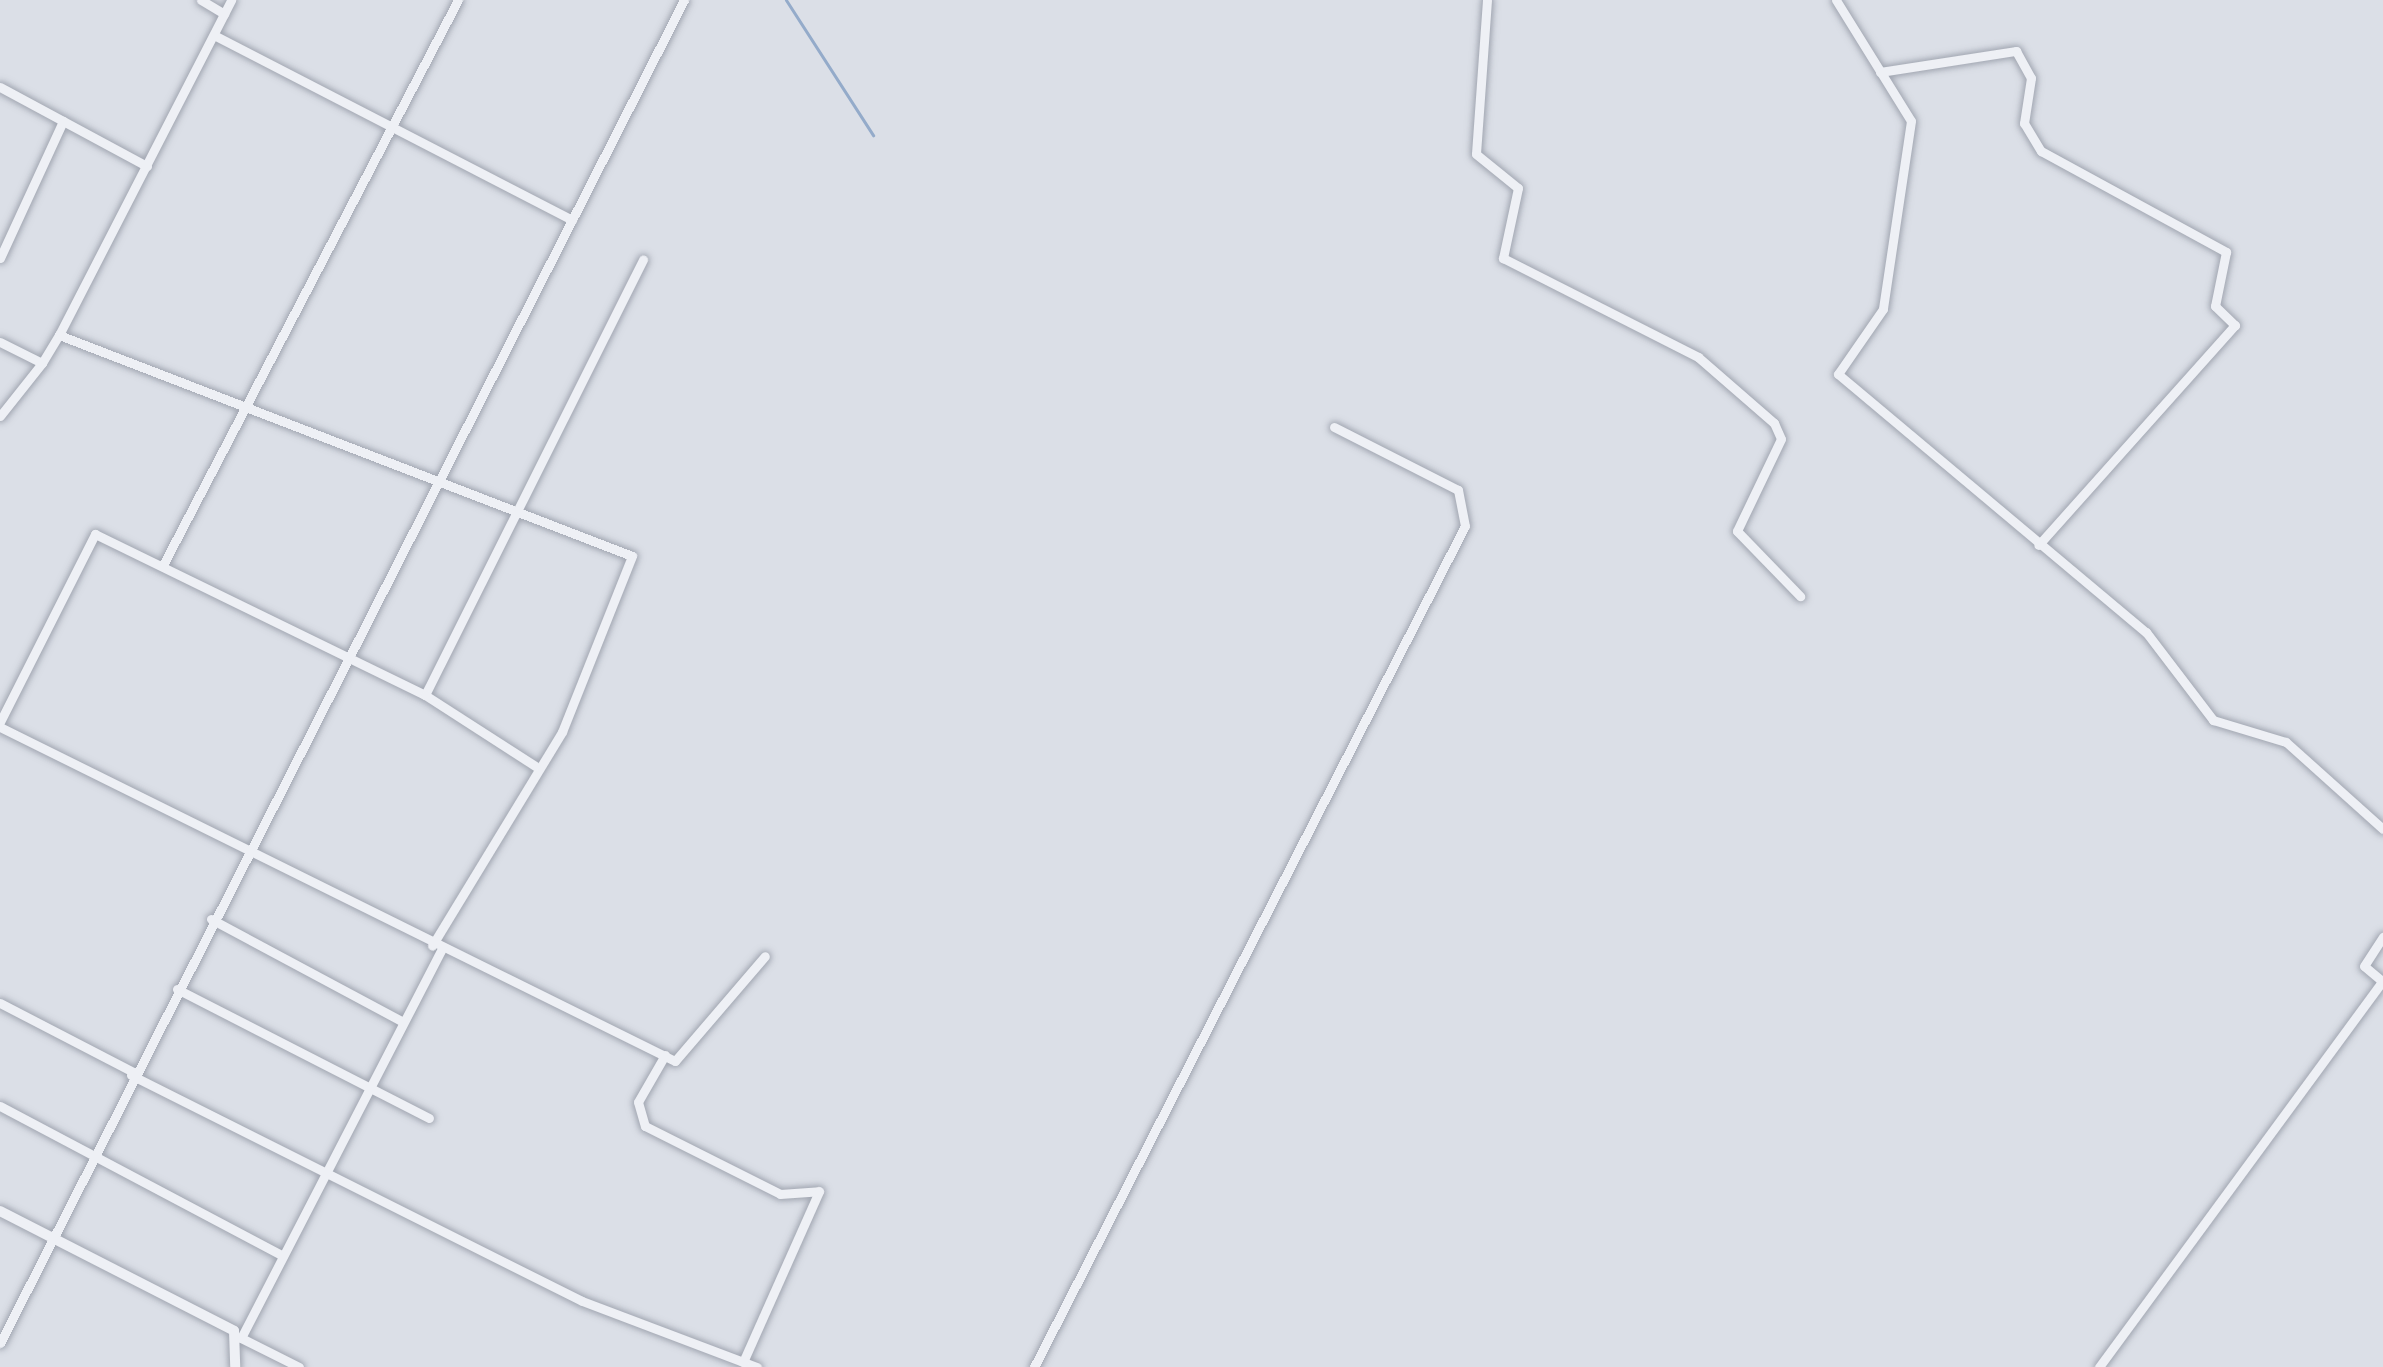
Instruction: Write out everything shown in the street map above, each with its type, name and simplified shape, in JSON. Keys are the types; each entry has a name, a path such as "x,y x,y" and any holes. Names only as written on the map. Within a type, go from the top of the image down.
{"street":[{"path":"201,0 224,14"},
{"path":"0,416 59,335 231,0"},
{"path":"164,563 458,0"},
{"path":"0,1343 132,1073 684,0"},
{"path":"1487,0 1476,154 1518,188 1503,258 1698,357 1774,423 1781,440 1737,531 1800,596"},
{"path":"1837,0 1911,121 1900,222 1882,309 1838,374 2146,632 2213,720 2286,742 2383,830"},
{"path":"214,34 572,220"},
{"path":"1880,72 2016,51 2031,78 2024,123 2041,151 2226,252 2215,306 2235,325 2038,545"},
{"path":"0,87 147,166"},
{"path":"0,258 63,121"},
{"path":"425,695 512,511 643,259"},
{"path":"59,335 246,411 632,556 562,731 536,766 321,1173 241,1338 236,1367"},
{"path":"0,342 42,363"},
{"path":"1034,1367 1465,526 1457,490 1334,427"},
{"path":"536,766 425,695 164,563 95,534 0,724 437,948 675,1061 765,956"},
{"path":"211,920 401,1021"},
{"path":"2099,1367 2383,980 2364,966 2383,937"},
{"path":"177,989 429,1118"},
{"path":"0,1003 321,1173 582,1300 757,1367"},
{"path":"665,1055 638,1102 645,1126 780,1194 819,1191 743,1362"},
{"path":"0,1106 283,1256"},
{"path":"0,1211 298,1367"}],"waterway":[{"path":"786,0 873,135"}]}
